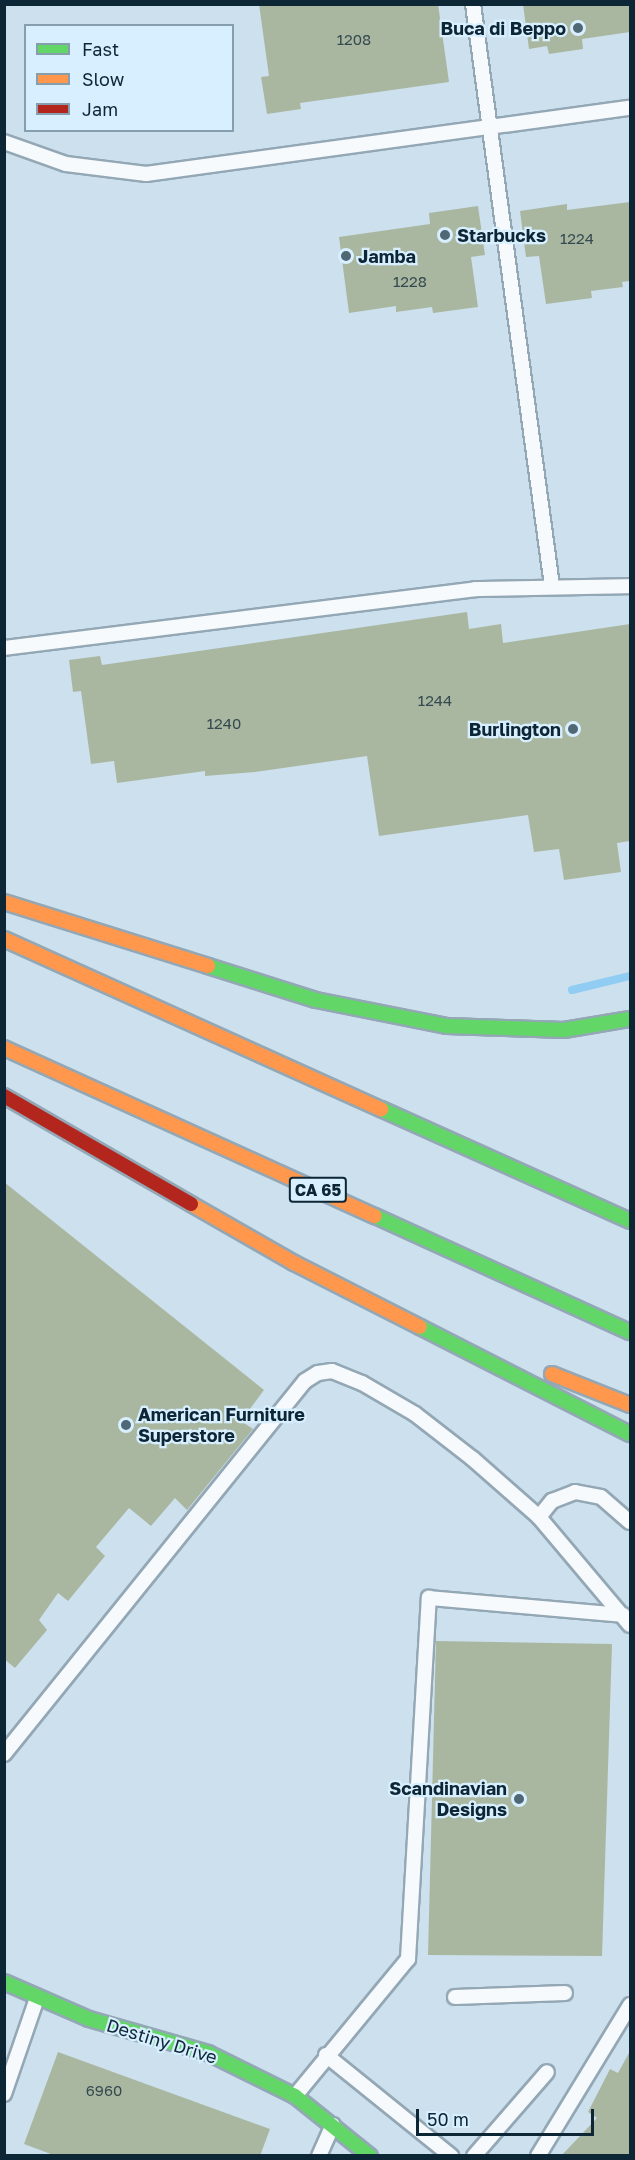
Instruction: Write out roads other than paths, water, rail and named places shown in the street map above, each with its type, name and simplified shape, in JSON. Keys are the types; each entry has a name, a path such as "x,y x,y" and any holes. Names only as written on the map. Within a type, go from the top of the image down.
{"main road":[{"path":"4,902 316,1000 381,1015 447,1026 553,1030 630,1019"},
{"path":"4,939 630,1221"},
{"name":"CA 65","path":"4,1048 630,1332"},
{"path":"4,1096 294,1263 630,1434"},
{"path":"450,1343 566,1378 630,1405"},
{"name":"Destiny Drive","path":"4,1983 89,2019 208,2053 295,2096 333,2124 370,2156"}],"lane":[{"path":"473,4 488,128 552,586"},
{"path":"4,142 66,164 146,174 630,108"},
{"path":"4,648 346,603 502,587 552,586 577,590 630,586"},
{"path":"4,1754 305,1381 318,1373 348,1376 415,1414 539,1517 627,1620"},
{"path":"539,1517 564,1494 587,1492 621,1511 630,1522"},
{"path":"295,2096 326,2055 408,1959 429,1598 627,1620"},
{"path":"455,1997 565,1993"},
{"path":"4,2094 37,1998"},
{"path":"538,2156 630,2005"},
{"path":"326,2055 451,2156"},
{"path":"474,2156 547,2072"},
{"path":"319,2156 333,2124"}],"waterway":[{"path":"572,990 630,976"}],"place":[{"name":"Buca di Beppo","path":"578,28"},
{"name":"Starbucks","path":"445,235"},
{"name":"Jamba","path":"346,256"},
{"name":"Burlington","path":"573,729"},
{"name":"American Furniture Superstore","path":"126,1425"},
{"name":"Scandinavian Designs","path":"519,1799"}]}
